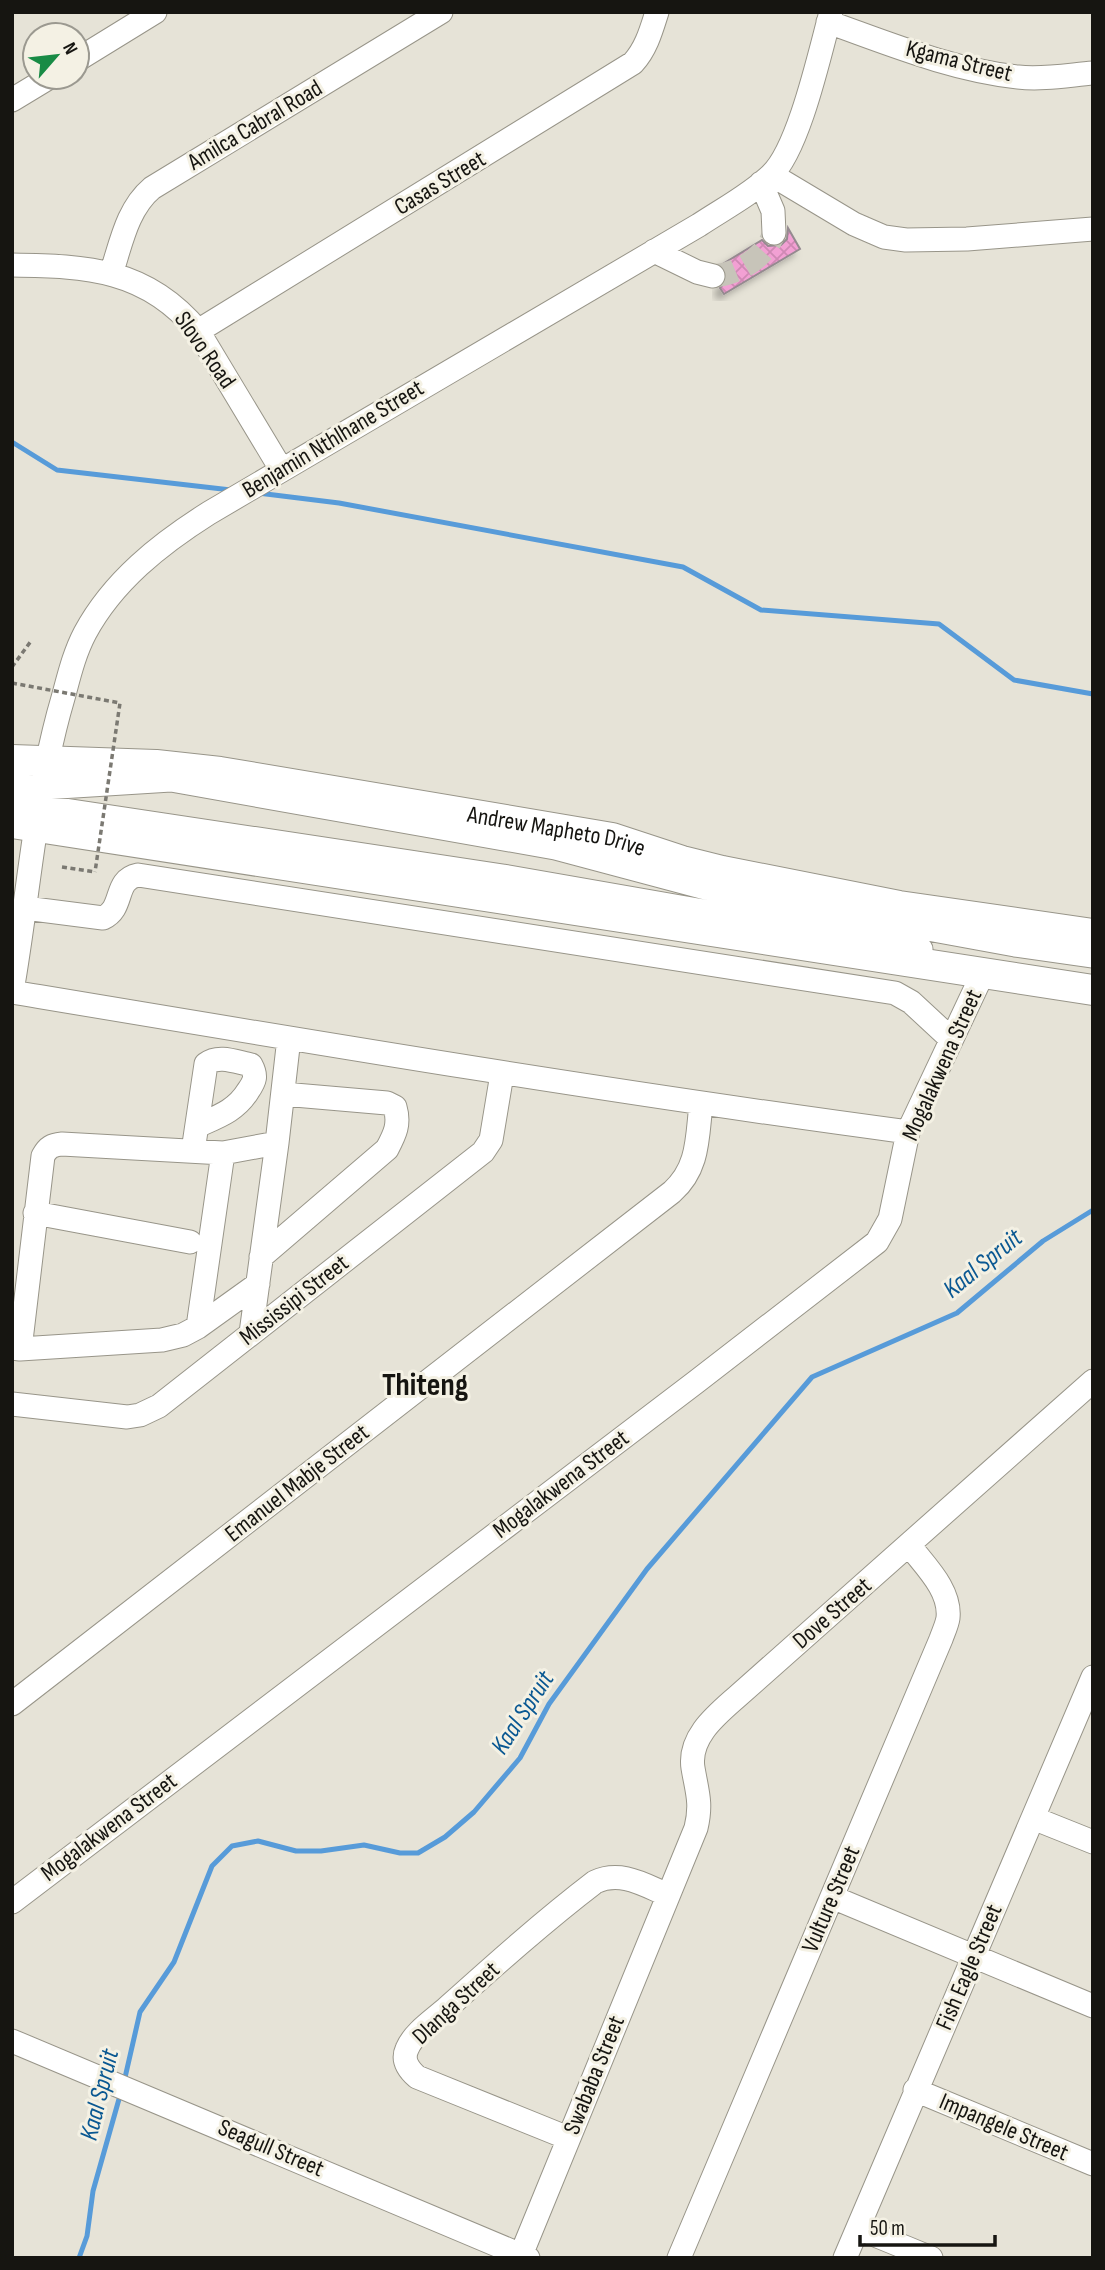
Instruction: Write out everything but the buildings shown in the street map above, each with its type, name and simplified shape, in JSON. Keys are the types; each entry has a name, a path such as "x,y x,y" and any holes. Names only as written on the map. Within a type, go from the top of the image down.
{"main road":[{"name":"Andrew Mapheto Drive","path":"12,760 35,801"},
{"name":"Andrew Mapheto Drive","path":"35,801 156,765 220,772 612,838 682,861 734,874 899,906 1093,934"},
{"name":"Andrew Mapheto Drive","path":"35,801 983,973 1093,990"}],"street":[{"path":"91,51 155,12"},
{"name":"Amilca Cabral Road","path":"111,274 131,215 139,200 152,188 440,12"},
{"name":"Casas Street","path":"198,331 633,64 641,55 657,12"},
{"name":"Kgama Street","path":"830,17 948,64 1021,78 1093,73"},
{"name":"Benjamin Nthlhane Street","path":"12,991 25,908 35,801 73,659 99,611 128,575 157,548 192,524 276,472 699,225 766,179 785,157 797,127 830,17"},
{"path":"766,179 884,237 906,240 967,239 1093,229"},
{"path":"766,179 773,211 774,233"},
{"path":"654,251 697,272 713,276"},
{"name":"Slovo Road","path":"12,265 78,268 111,274 149,289 181,311 198,331 276,472"},
{"path":"12,802 35,801 171,780 555,848 705,888 1015,946 1093,956"},
{"path":"12,785 35,801 503,876 1093,980"},
{"path":"25,908 103,918 115,909 124,882 138,874 895,993 911,1002 951,1039"},
{"name":"Mogalakwena Street","path":"12,1902 869,1249 881,1236 890,1219 908,1132 983,973"},
{"path":"12,991 502,1074 908,1132"},
{"path":"251,1334 289,1038"},
{"name":"Mississipi Street","path":"12,1404 118,1417 140,1415 159,1406 483,1152 491,1140 502,1074"},
{"path":"261,1257 387,1149 397,1130 398,1116 395,1107 387,1103 283,1094"},
{"name":"Emanuel Mabje Street","path":"12,1704 672,1192 691,1169 701,1104"},
{"path":"193,1151 197,1126"},
{"path":"258,1284 183,1335 162,1340 16,1348 43,1156 47,1149 53,1145 223,1153 277,1143"},
{"path":"198,1327 223,1153"},
{"path":"35,1213 190,1242"},
{"name":"Dove Street","path":"668,1895 696,1828 700,1802 693,1756 695,1747 709,1723 1093,1381"},
{"name":"Vulture Street","path":"679,2258 948,1619 948,1604 944,1592 909,1545"},
{"name":"Fish Eagle Street","path":"845,2258 1093,1677"},
{"path":"1033,1818 1093,1842"},
{"name":"Dlanga Street","path":"568,2138 417,2077 407,2065 404,2057 406,2051 422,2030 595,1882 606,1877 626,1877 668,1895"},
{"name":"Swababa Street","path":"525,2256 568,2138 668,1895"},
{"path":"832,1897 1093,2006"},
{"name":"Seagull Street","path":"12,2041 525,2256"},
{"name":"Impangele Street","path":"915,2090 1093,2164"},
{"path":"858,2228 931,2258"}],"path":[{"path":"12,667 31,641"},
{"path":"12,682 120,703 95,872 62,867"}],"waterway":[{"path":"12,442 57,470 231,490"},
{"path":"258,493 339,503 683,567 761,610 939,624 1014,680 1093,694"},
{"name":"Kaal Spruit","path":"124,2082 140,2012 174,1962 212,1866 232,1846 258,1841 296,1851 321,1851 364,1845 400,1853 418,1853 445,1837 474,1812 520,1758 549,1704 647,1569 812,1377 957,1313 1043,1241 1093,1210"},
{"name":"Kaal Spruit","path":"79,2258 87,2236 93,2191 121,2092"}],"tunnel":[{"path":"713,276 732,272 750,263 765,250 774,233"}],"district":[{"name":"Thiteng","path":"425,1385"}]}
